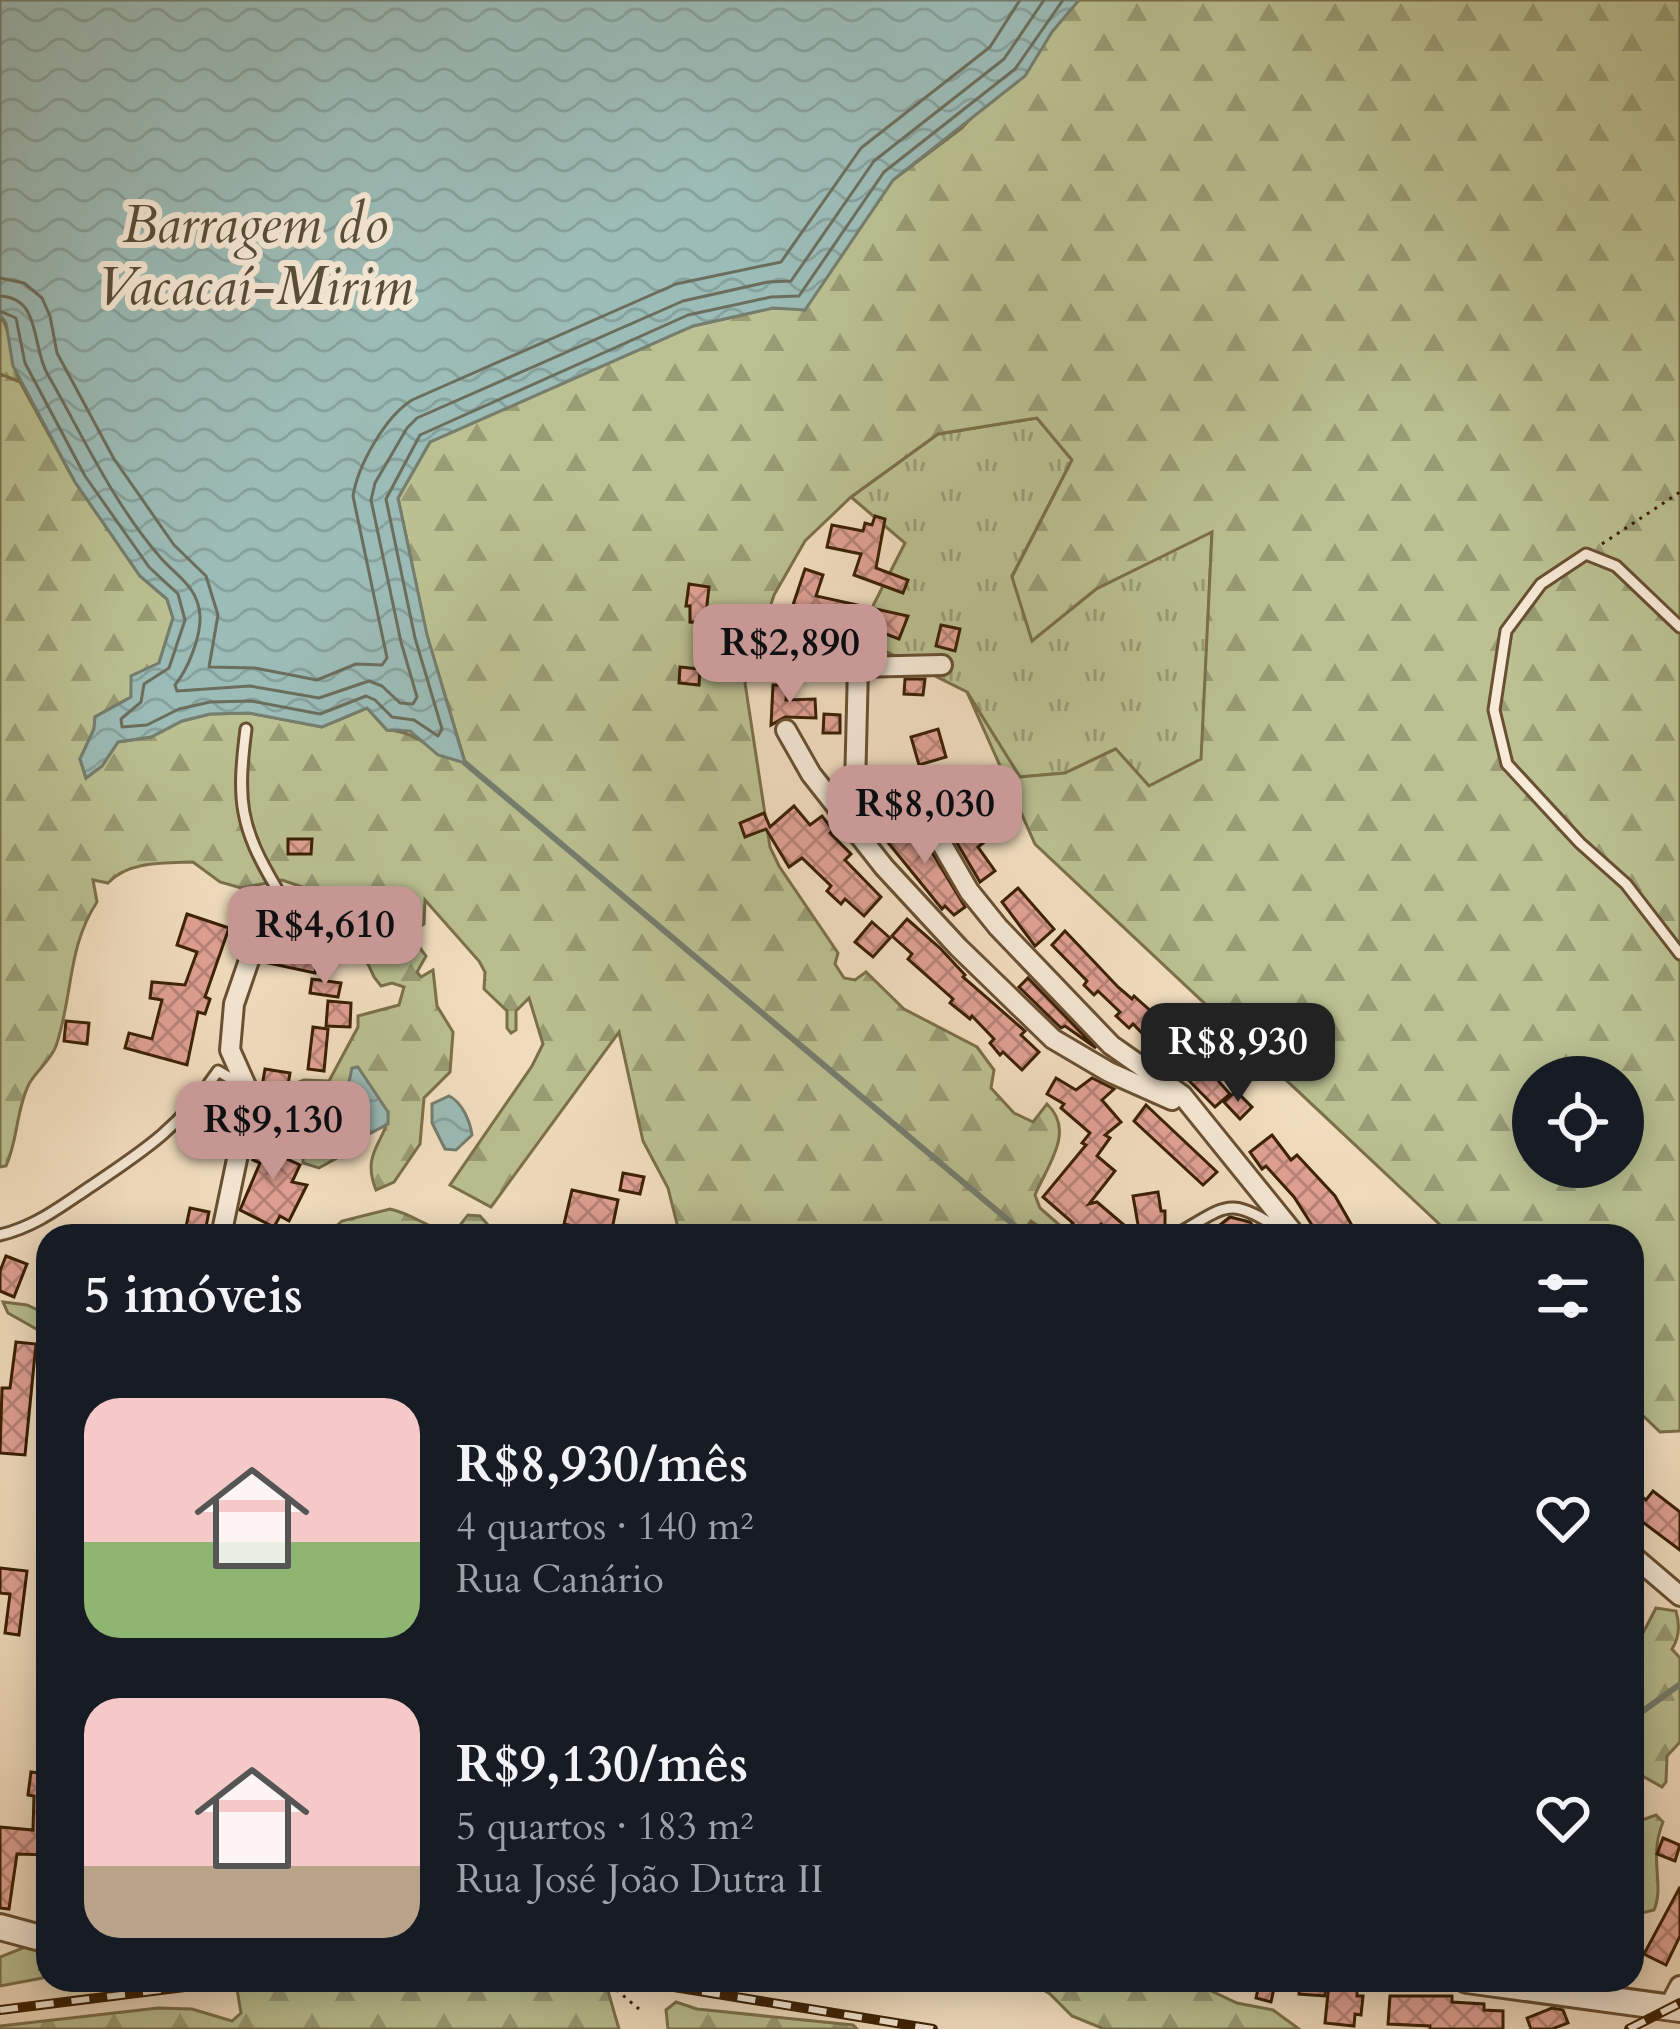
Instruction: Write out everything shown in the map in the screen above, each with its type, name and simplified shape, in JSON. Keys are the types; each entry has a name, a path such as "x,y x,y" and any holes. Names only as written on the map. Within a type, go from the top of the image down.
{"street":[{"path":"845,817 855,788 858,667 942,665"},
{"path":"786,730 812,774 931,919 1053,1039 1109,1072 1193,1109"},
{"path":"922,810 969,891 998,927 1111,1045 1182,1095 1284,1224"},
{"path":"224,1224 235,1182 247,1088 230,1050 233,1004 267,908"},
{"path":"1644,1565 1680,1596"},
{"path":"0,1927 36,1937"},
{"path":"1591,1992 1676,2001"}],"lane":[{"path":"1680,627 1616,566 1586,554 1540,584 1507,632 1494,710 1507,764 1580,843 1627,884 1680,954"},
{"path":"246,729 239,788 254,844 278,889 267,908"},
{"path":"0,1235 27,1228 155,1145 196,1103 218,1070 247,1088"},
{"path":"1195,1224 1226,1206 1241,1205 1273,1224"}],"path":[{"path":"1586,554 1680,492"},
{"path":"619,1992 639,2009"}],"green space":[{"path":"1079,0 1680,0 1680,1431 1660,1432 1644,1417 1644,1224 1439,1224 1035,844 967,692 1020,777 1065,773 1116,749 1149,786 1201,759 1212,532 1096,589 1032,641 1012,577 1072,460 1037,418 938,434 851,497 805,541 774,595 745,683 770,847 838,953 835,964 844,978 855,980 866,972 904,1009 977,1047 994,1070 991,1088 1014,1113 1033,1122 1047,1104 1055,1114 1059,1137 1035,1195 1040,1208 1058,1224 677,1224 668,1188 643,1141 619,1032 491,1207 450,1185 543,1044 529,998 516,1011 516,1030 511,1033 507,1011 484,989 485,972 479,961 425,900 424,924 412,937 426,956 417,972 421,977 433,970 437,1006 453,1032 450,1072 424,1098 420,1144 394,1182 376,1190 371,1165 388,1112 344,1105 365,1136 353,1149 319,1168 303,1163 304,1114 291,1101 291,1085 304,1080 329,1081 358,1027 358,1016 399,1005 404,987 381,986 374,977 338,899 282,880 241,888 220,882 193,862 136,867 108,883 93,880 97,902 75,954 56,1046 29,1084 10,1156 6,1166 0,1167 0,374 20,382 75,482 140,576 167,599 173,618 159,663 132,676 131,697 95,717 80,759 86,778 102,766 118,742 151,737 182,721 210,714 249,713 322,727 367,708 387,730 409,735 465,762 427,636 398,498 430,442 693,326 773,308 805,309 893,180 962,128"},
{"path":"0,315 7,331 20,382 0,374"},
{"path":"1037,418 1072,460 1012,576 1033,640 1096,589 1212,531 1202,759 1149,786 1115,749 1065,773 1019,777 967,692 857,637 905,543 851,497 938,434"},
{"path":"390,1209 426,1224 339,1224"},
{"path":"468,1215 480,1216 487,1224 461,1224"},
{"path":"3,1302 36,1309 36,1329 8,1313"},
{"path":"1656,1608 1676,1611 1678,1631 1672,1649 1680,1658 1680,1742 1667,1756 1662,1787 1644,1777 1644,1631"},
{"path":"1656,1815 1663,1822 1657,1847 1657,1901 1654,1910 1644,1912 1644,1819"},
{"path":"36,1946 36,1979 0,1986 0,1957"},
{"path":"238,1992 608,1992 619,2029 0,2029 158,2008 192,2009 232,2021 241,2013"},
{"path":"1047,1992 1214,1992 1237,2003 1273,2010 1299,2029 1104,2029 1072,2016"},
{"path":"676,2002 697,2009 857,2029 668,2029 666,2010"}],"water":[{"name":"Barragem do Vacacaí-Mirim","path":"0,0 1079,0 1025,76 893,180 805,310 773,308 693,326 430,442 398,498 427,635 465,763 438,755 410,731 387,730 367,708 322,727 249,713 210,714 182,721 151,737 118,742 102,766 86,778 80,759 95,717 131,697 131,676 159,663 173,618 167,599 140,576 75,482 13,366 6,323 0,315"},
{"path":"358,1067 388,1112 388,1124 365,1136 344,1106 352,1068"},
{"path":"449,1096 465,1112 472,1135 456,1150 445,1149 432,1123 432,1104"}],"building":[{"path":"875,516 885,519 876,568 908,580 903,593 854,575 861,554 827,547 832,525 863,531"},
{"path":"805,569 823,575 816,596 908,616 899,639 855,622 852,635 817,627 814,658 777,658 780,635 769,633 773,611 790,614"},
{"path":"689,584 709,587 705,623 690,622"},
{"path":"941,625 960,629 955,651 936,646"},
{"path":"680,667 700,669 699,685 679,683"},
{"path":"905,679 925,679 923,695 904,694"},
{"path":"773,685 787,685 786,700 815,699 816,718 785,717 771,725"},
{"path":"824,714 840,715 840,733 823,733"},
{"path":"938,729 946,757 919,765 911,737"},
{"path":"891,785 899,800 881,809 873,794"},
{"path":"955,797 969,819 975,815 992,836 978,847 995,871 980,882 937,809"},
{"path":"794,806 810,825 822,816 833,830 830,833 851,854 845,860 881,897 864,916 827,891 831,886 802,858 789,867 766,829 745,837 740,823 764,813 770,827"},
{"path":"913,821 965,907 954,915 945,906 942,909 886,840"},
{"path":"288,839 312,839 311,854 288,854"},
{"path":"1018,888 1054,929 1035,946 1002,902"},
{"path":"372,907 391,917 380,938 360,927"},
{"path":"284,911 306,916 303,930 342,940 338,955 319,950 315,973 263,962 270,941 275,943"},
{"path":"187,914 229,928 205,997 210,999 205,1014 198,1012 187,1065 125,1048 129,1033 152,1039 162,1000 150,998 152,982 185,985 197,952 177,945"},
{"path":"907,919 1025,1031 1021,1035 1039,1052 1022,1070 1003,1052 1000,1055 990,1043 994,1039 972,1016 970,1019 950,1003 953,999 908,959 912,954 892,936"},
{"path":"872,922 890,938 873,957 855,942"},
{"path":"1065,931 1132,999 1134,996 1165,1024 1169,1020 1230,1094 1215,1107 1133,1024 1129,1028 1116,1016 1120,1012 1098,991 1094,995 1084,985 1087,981 1052,945"},
{"path":"1028,978 1096,1048 1065,1026 1061,1028 1019,987"},
{"path":"312,979 341,983 338,997 310,993"},
{"path":"328,1001 351,1003 350,1027 326,1026"},
{"path":"66,1021 89,1023 87,1044 64,1041"},
{"path":"313,1027 328,1029 324,1071 308,1069"},
{"path":"265,1069 290,1073 286,1096 261,1092"},
{"path":"1056,1078 1076,1090 1092,1078 1114,1089 1102,1100 1121,1122 1105,1135 1110,1138 1097,1156 1115,1171 1089,1204 1097,1202 1123,1224 1072,1224 1043,1197 1086,1145 1082,1143 1090,1133 1061,1108 1064,1104 1047,1094"},
{"path":"1236,1091 1252,1107 1240,1119 1224,1102"},
{"path":"1146,1105 1217,1172 1203,1185 1134,1121"},
{"path":"266,1131 292,1144 285,1158 300,1165 292,1182 307,1185 289,1221 280,1216 276,1224 268,1224 240,1210 260,1163 253,1160"},
{"path":"1272,1135 1291,1160 1297,1155 1335,1196 1351,1224 1311,1224 1294,1197 1250,1152"},
{"path":"623,1173 644,1177 640,1194 620,1190"},
{"path":"572,1190 618,1200 613,1224 564,1224"},
{"path":"1158,1192 1165,1224 1138,1224 1133,1196"},
{"path":"190,1208 209,1212 206,1224 187,1224"},
{"path":"1230,1217 1252,1224 1221,1224"},
{"path":"6,1256 27,1264 14,1297 0,1291"},
{"path":"16,1342 36,1344 25,1455 0,1453 2,1388 10,1388"},
{"path":"1653,1491 1680,1512 1680,1550 1644,1523 1644,1498"},
{"path":"0,1568 27,1571 19,1635 5,1633 10,1594 0,1593"},
{"path":"31,1772 36,1773 36,1855 17,1854 9,1909 0,1908 0,1827 33,1830 34,1796 28,1795"},
{"path":"1663,1838 1680,1845 1675,1861 1657,1854"},
{"path":"1680,1887 1680,1936 1666,1965 1644,1954"},
{"path":"1257,1992 1273,1992 1271,2002 1256,1998"},
{"path":"1328,1992 1363,1996 1354,2026 1325,2023"},
{"path":"1390,1996 1452,1996 1452,2002 1484,2004 1484,2010 1503,2011 1503,2029 1388,2024"},
{"path":"1552,2008 1563,2010 1568,2023 1531,2029 1527,2018"}],"waterway":[{"path":"465,763 1013,1224"},
{"path":"1644,1710 1679,1685"}],"railway":[{"path":"0,2010 145,1992"},
{"path":"705,1992 933,2029"},
{"path":"1629,2029 1680,2003"}]}
